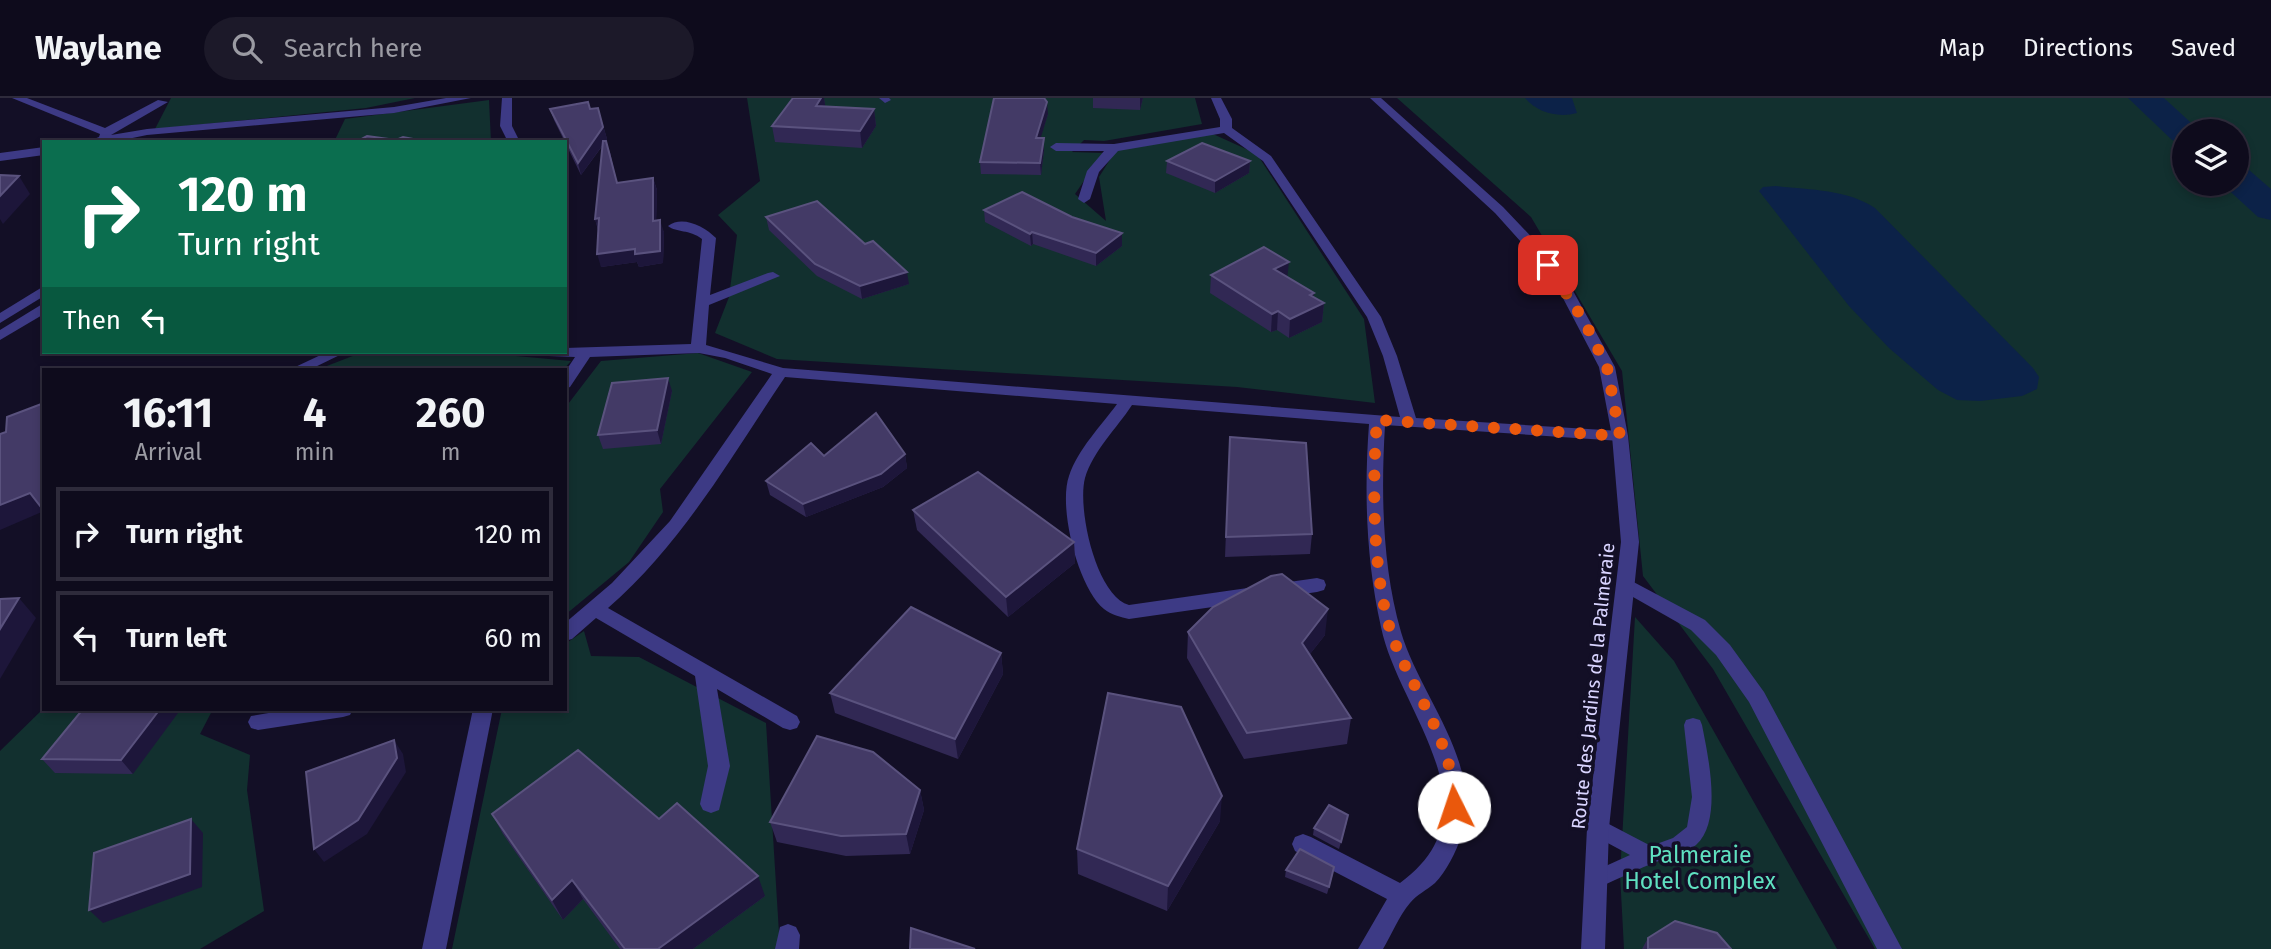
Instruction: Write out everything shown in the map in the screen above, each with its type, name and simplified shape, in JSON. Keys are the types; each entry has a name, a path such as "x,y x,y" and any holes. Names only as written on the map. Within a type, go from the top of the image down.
{"street":[{"path":"17,98 105,138 145,139 183,131 394,110 432,100 466,98"},
{"path":"507,98 506,126 513,140"},
{"path":"1216,98 1226,119 1226,129"},
{"name":"Route des Jardins de la Palmeraie","path":"1375,98 1499,210 1560,281 1607,367 1620,436 1630,542 1598,828 1593,949"},
{"path":"105,138 163,100"},
{"path":"145,139 163,100"},
{"path":"1056,147 1114,148 1226,129 1267,159 1374,317 1391,356 1409,422"},
{"path":"1084,199 1093,171 1114,148"},
{"path":"0,157 42,151"},
{"path":"674,226 695,227 709,238 698,349"},
{"path":"704,302 773,276"},
{"path":"2,312 40,295"},
{"path":"2,312 37,319"},
{"path":"0,336 37,319"},
{"path":"567,354 698,349 729,355 781,372 1377,420 1620,436"},
{"path":"301,368 334,354"},
{"path":"567,381 584,355"},
{"path":"567,632 619,589 676,525 781,372"},
{"path":"1128,400 1077,476 1073,497 1076,523 1105,600 1115,609 1129,612 1317,585"},
{"path":"1370,949 1402,895 1433,870 1453,830 1455,785 1443,745 1409,678 1392,635 1383,596 1373,483 1377,420"},
{"path":"1626,584 1698,625 1723,650 1750,688 1891,949"},
{"path":"595,609 790,722"},
{"path":"704,672 719,766 711,804"},
{"path":"258,722 330,711"},
{"path":"434,949 482,711"},
{"path":"1303,844 1402,895"}],"lane":[{"path":"1595,880 1650,855 1678,846 1695,833 1701,813 1693,725"},
{"path":"1598,828 1650,855"}],"green space":[{"path":"171,98 415,98 366,108 155,129"},
{"path":"747,98 1195,98 1202,124 1104,141 1084,140 1072,152 1103,153 1075,194 1106,221 1099,177 1116,150 1213,134 1257,154 1364,319 1375,403 1237,387 777,359 715,333 729,297 737,235 718,215 760,181"},
{"path":"1397,98 2271,98 2271,949 1875,949 1713,669 1643,576 1622,371 1531,217"},
{"path":"489,100 491,140 335,140 345,119"},
{"path":"698,353 752,372 660,489 663,512 629,562 567,613 567,405 601,361"},
{"path":"358,354 496,354 571,361 565,368 322,368"},
{"name":"Palmeraie Hotel Complex","path":"1635,617 1674,661 1837,949 1624,949 1620,874"},
{"path":"584,631 591,656 639,657 766,723 780,949 452,949 502,711 567,711 567,643"},
{"path":"42,710 212,711 200,734 250,755 247,790 264,911 200,949 0,949 0,751"}],"water":[{"path":"1525,98 1572,98 1577,113 1549,113"},
{"path":"1776,186 1840,194 1875,208 2033,368 2039,377 2037,389 2022,396 1980,401 1957,400 1938,390 1889,348 1849,306 1759,191 1763,187"}],"building":[{"path":"793,98 821,98 816,106 874,109 860,131 772,126"},
{"path":"994,98 1044,98 1047,102 1036,138 1044,138 1040,163 980,162"},
{"path":"588,102 590,109 598,108 603,127 578,163 567,140 550,109"},
{"path":"367,136 396,140 360,140"},
{"path":"403,137 419,140 396,140"},
{"path":"603,141 606,141 617,183 653,178 653,221 660,220 660,251 635,254 635,249 597,254 599,218 595,219"},
{"path":"1202,143 1250,161 1215,181 1167,161"},
{"path":"0,175 19,176 0,196"},
{"path":"1022,192 1072,217 1122,233 1096,253 1032,232 1030,234 984,210"},
{"path":"817,201 865,244 873,241 907,272 860,286 815,264 766,217"},
{"path":"1264,247 1289,262 1274,269 1314,293 1310,295 1324,303 1290,319 1278,311 1272,314 1211,275"},
{"path":"668,378 657,430 598,435 612,383"},
{"path":"42,404 42,508 30,493 0,505 0,434 6,432 7,417"},
{"path":"876,413 905,454 881,474 803,504 766,481 811,443 824,456"},
{"path":"1230,437 1306,443 1312,534 1226,537"},
{"path":"978,472 1074,542 1006,597 913,510"},
{"path":"1282,574 1328,609 1302,643 1351,718 1247,733 1188,632 1213,607 1271,576"},
{"path":"19,598 0,629 0,599"},
{"path":"911,607 1001,653 955,739 830,693"},
{"path":"1108,693 1181,707 1222,796 1168,886 1077,849"},
{"path":"81,711 158,711 121,760 42,759"},
{"path":"817,736 873,752 920,790 906,834 841,836 770,822"},
{"path":"394,740 397,758 358,820 314,849 306,772"},
{"path":"578,750 659,819 677,803 758,876 658,949 625,949 572,880 552,900 492,814"},
{"path":"1329,805 1348,815 1341,842 1314,828"},
{"path":"191,819 190,874 89,910 94,853"},
{"path":"1300,849 1334,867 1329,887 1286,870"},
{"path":"1675,921 1717,933 1731,949 1648,949 1648,938"},
{"path":"911,928 975,949 910,949"}],"waterway":[{"path":"2144,98 2172,122"},
{"path":"2249,190 2271,209"}],"route":[{"path":"1454,807 1455,785 1443,745 1409,678 1392,635 1383,596 1373,483 1377,420 1620,436 1607,367 1584,321 1548,265"}]}
